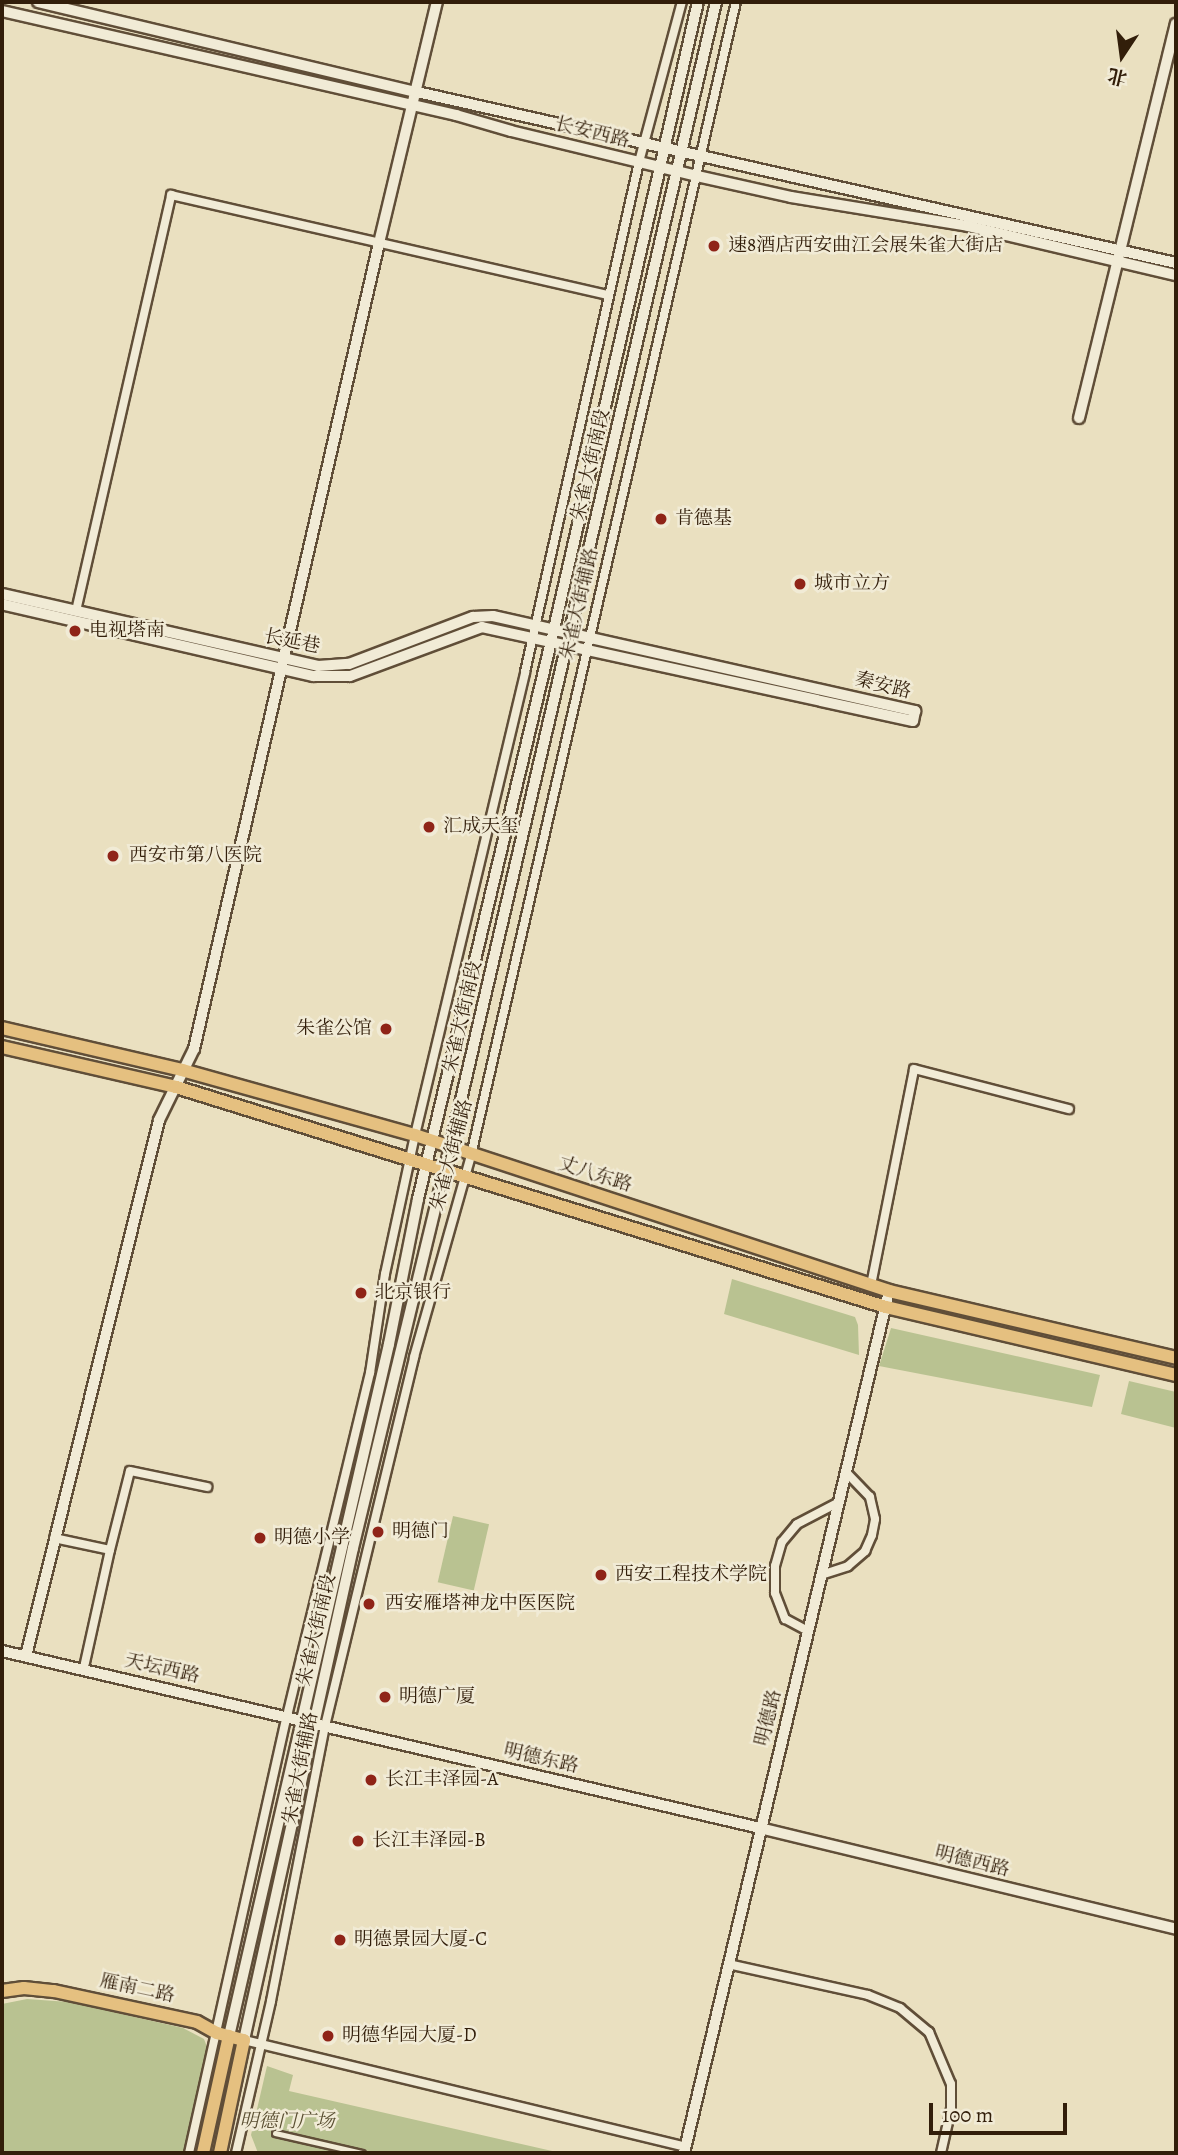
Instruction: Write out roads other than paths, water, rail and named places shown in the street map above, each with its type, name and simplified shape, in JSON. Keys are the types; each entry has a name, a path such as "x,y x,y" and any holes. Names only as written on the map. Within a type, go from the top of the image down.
{"main road":[{"name":"长安西路","path":"38,2 417,92 1176,262"},
{"name":"朱雀大街南段","path":"223,2034 301,1720 386,1357 426,1165 553,635 698,2"},
{"name":"朱雀大街南段","path":"244,2040 319,1724 443,1170 570,638 716,2"},
{"name":"长安西路","path":"2,11 412,105 697,176 791,197 968,226 1176,275"},
{"name":"丈八东路","path":"2,1028 182,1070 415,1135 890,1291 1176,1358"},
{"name":"丈八东路","path":"2,1047 176,1087 886,1307 1176,1375"},
{"name":"雁南二路","path":"2,1992 24,1988 54,1991 197,2022 244,2040"},
{"path":"202,2153 223,2034"},
{"path":"220,2153 244,2040"}],"street":[{"path":"26,1656 159,1120 194,1049 437,2"},
{"name":"朱雀大街辅路","path":"189,2153 223,2034 287,1716 370,1373 385,1274 415,1135 534,636 639,162 682,2"},
{"name":"朱雀大街辅路","path":"236,2153 261,2043 319,1724 414,1357 471,1155 585,648 736,2"},
{"path":"1079,418 1176,24"},
{"path":"75,611 172,195 609,295"},
{"name":"长延巷","path":"2,594 282,665 313,676 351,676 482,627 534,636 570,638"},
{"name":"长延巷","path":"2,604 282,665 349,664 473,617 493,616 536,625 553,635"},
{"name":"秦安路","path":"588,636 915,711 913,721 585,648 570,638 588,636"},
{"path":"871,1285 914,1069 1069,1109"},
{"name":"明德路","path":"685,2150 890,1291"},
{"path":"85,1663 130,1471 207,1487"},
{"path":"821,1575 848,1566 865,1551 872,1535 875,1519 870,1497 846,1472"},
{"path":"808,1631 785,1619 775,1593 775,1566 782,1542 797,1524 839,1502"},
{"path":"54,1538 110,1550"},
{"name":"天坛西路","path":"2,1651 319,1724"},
{"name":"明德东路","path":"319,1724 760,1828"},
{"name":"明德西路","path":"760,1828 1176,1929"},
{"path":"728,1964 868,1995 900,2008 929,2032 951,2084 951,2109 941,2153"},
{"name":"雁南二路","path":"244,2040 685,2150"},
{"path":"275,2133 362,2153"}],"place":[{"name":"速8酒店西安曲江会展朱雀大街店","path":"714,246"},
{"name":"肯德基","path":"661,519"},
{"name":"城市立方","path":"800,584"},
{"name":"电视塔南","path":"75,631"},
{"name":"汇成天玺","path":"429,827"},
{"name":"西安市第八医院","path":"113,856"},
{"name":"朱雀公馆","path":"386,1029"},
{"name":"北京银行","path":"361,1293"},
{"name":"明德门","path":"378,1532"},
{"name":"明德小学","path":"260,1538"},
{"name":"西安工程技术学院","path":"601,1575"},
{"name":"西安雁塔神龙中医医院","path":"369,1604"},
{"name":"明德广厦","path":"385,1697"},
{"name":"长江丰泽园-A","path":"371,1780"},
{"name":"长江丰泽园-B","path":"358,1841"},
{"name":"明德景园大厦-C","path":"340,1940"},
{"name":"明德华园大厦-D","path":"328,2036"}],"park label":[{"name":"明德门广场","path":"287,2122"}]}
